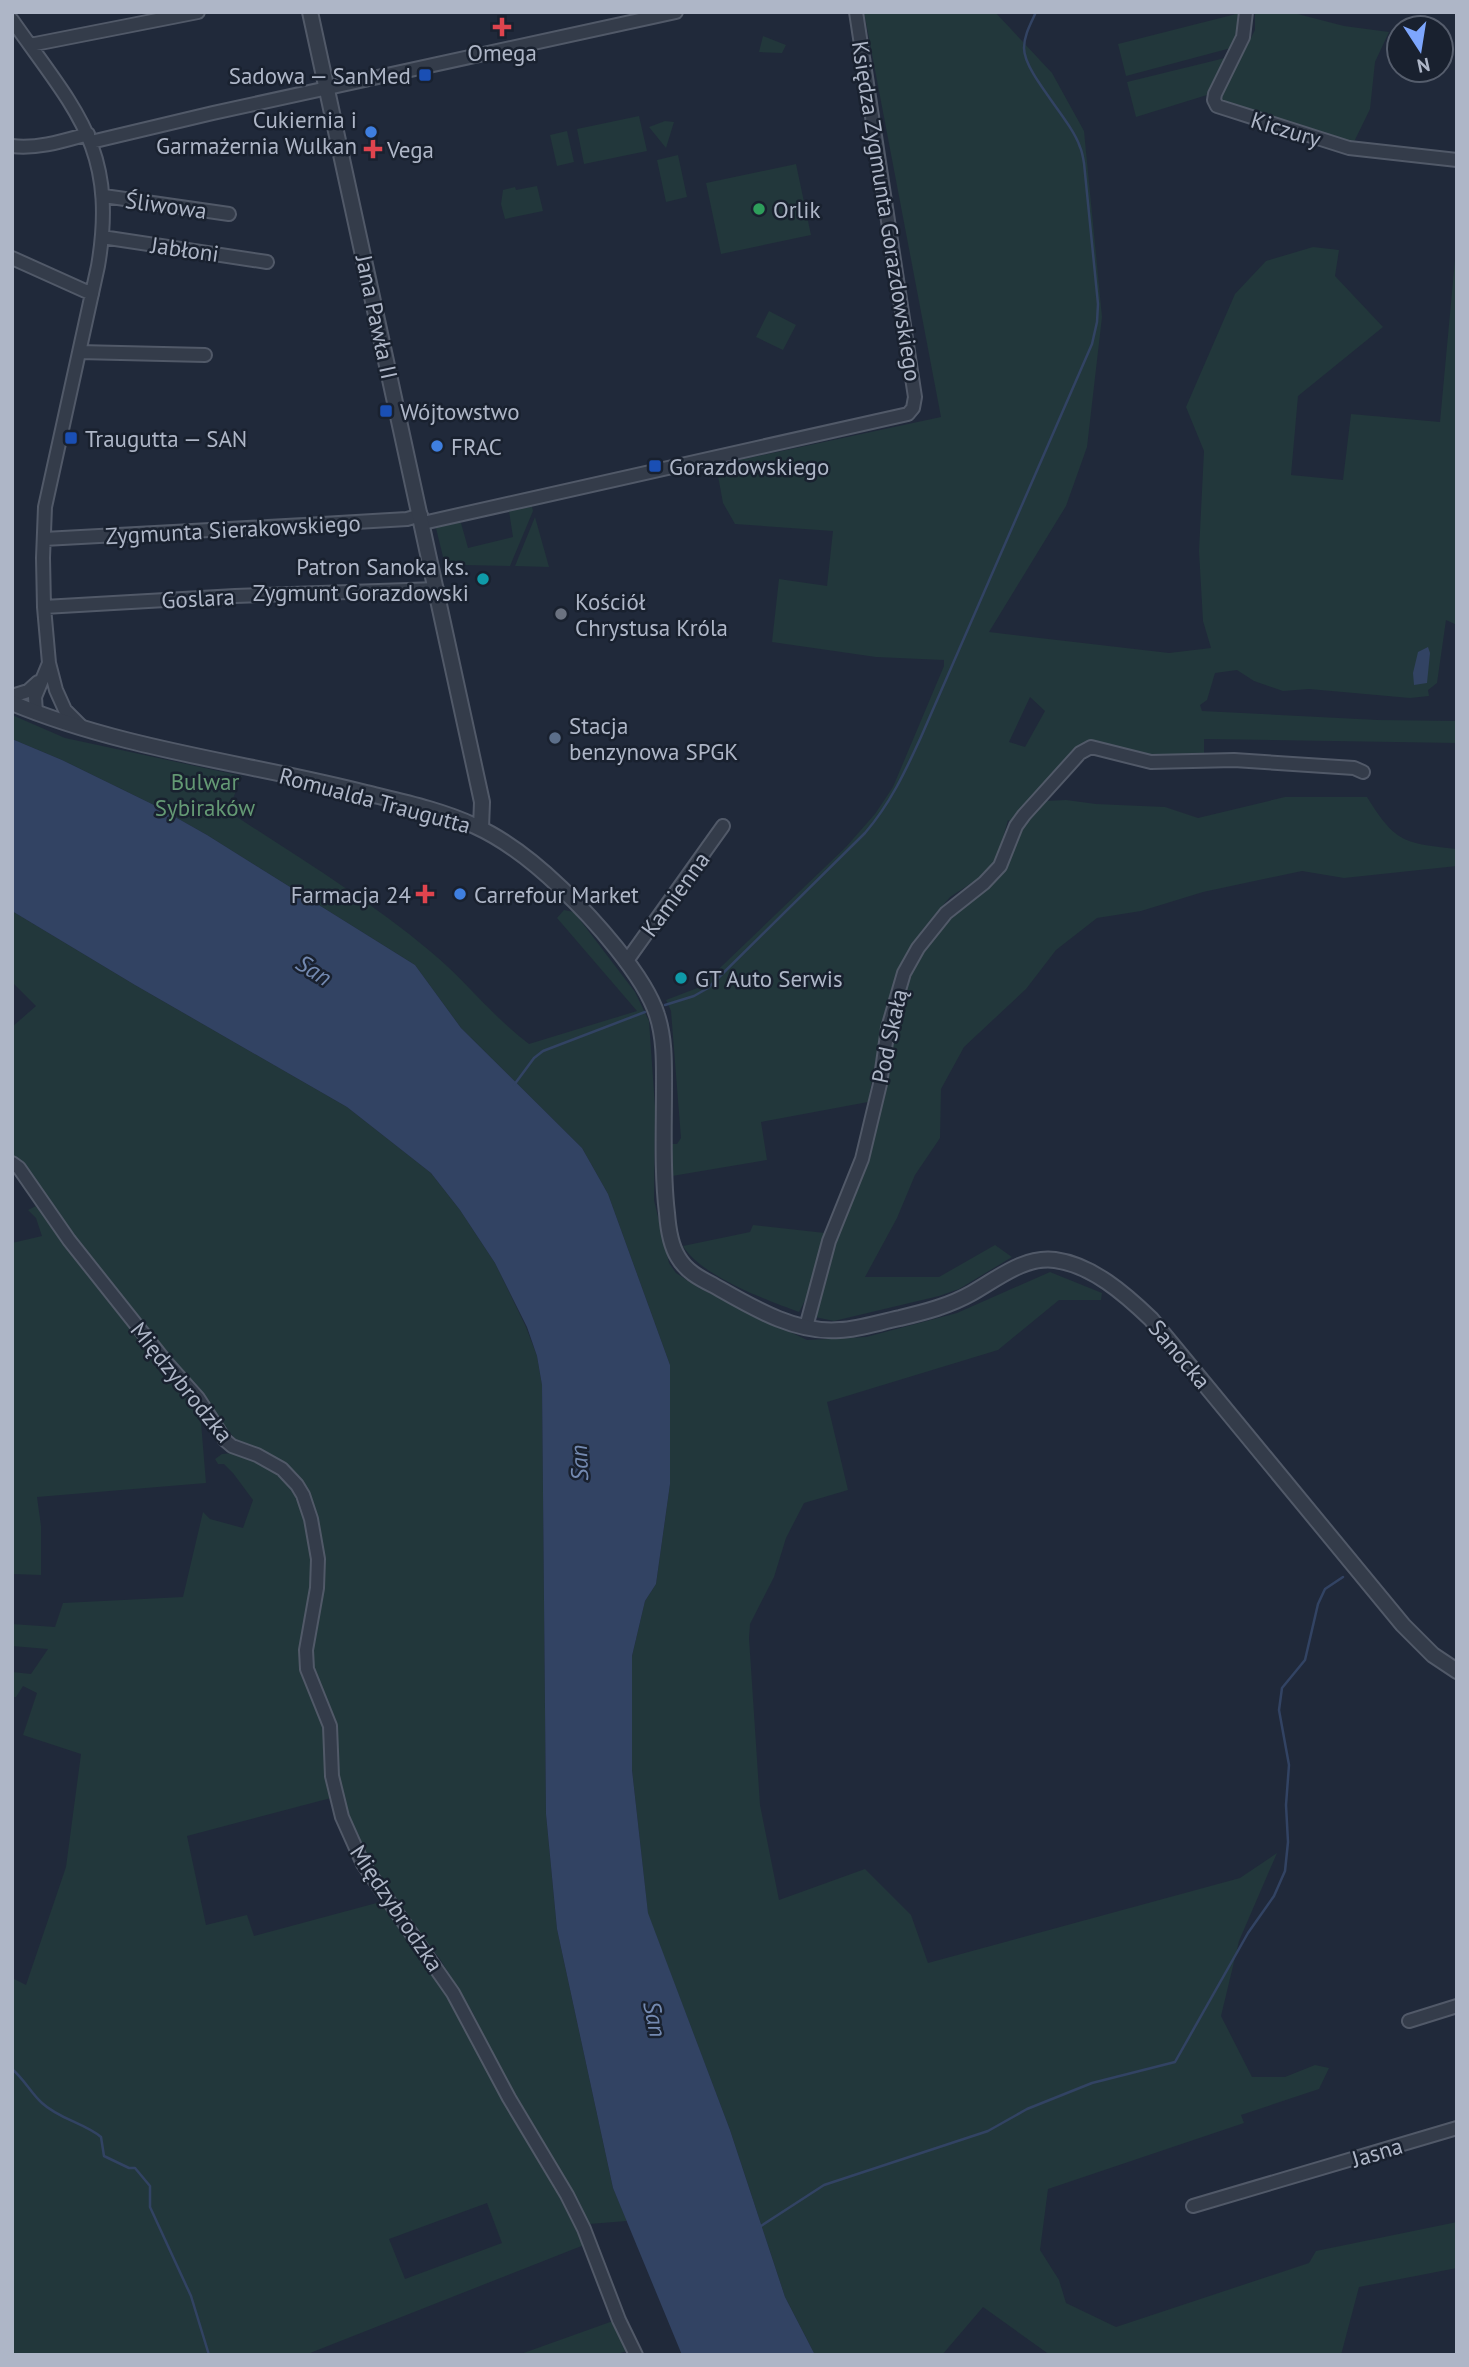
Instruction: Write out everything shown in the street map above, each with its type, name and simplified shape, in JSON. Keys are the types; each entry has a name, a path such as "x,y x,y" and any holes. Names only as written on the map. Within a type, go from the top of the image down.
{"street":[{"path":"30,45 198,12"},
{"name":"Jana Pawła II","path":"310,12 482,802 481,828"},
{"path":"12,146 26,148 89,138 676,12"},
{"name":"Księdza Zygmunta Gorazdowskiego","path":"422,519 908,414 914,408 915,397 856,12"},
{"name":"Kiczury","path":"1246,12 1243,37 1215,94 1214,100 1221,109 1349,148 1457,160"},
{"path":"12,20 58,82 89,138 97,157 104,196 102,237 92,294 45,507 44,607 49,663 65,710 84,730"},
{"name":"Śliwowa","path":"104,196 229,214"},
{"name":"Jabłoni","path":"102,237 267,262"},
{"path":"12,258 92,294"},
{"path":"79,352 205,355"},
{"name":"Zygmunta Sierakowskiego","path":"44,539 422,519"},
{"name":"Goslara","path":"44,607 235,596 437,589"},
{"path":"49,663 35,697 39,714 54,704 56,690"},
{"path":"12,696 28,691 44,677"},
{"name":"Romualda Traugutta","path":"12,703 84,730 340,786 446,814 481,828 528,861 564,890 592,920 626,962 652,1001 662,1036 664,1187 670,1236 678,1257 693,1274 763,1312 806,1327"},
{"name":"Pod Skałą","path":"806,1327 830,1241 862,1159 880,1084 888,1028 904,973 918,948 946,913 959,900 984,883 1000,866 1016,826 1080,753 1091,747 1151,762 1234,760 1354,768 1363,772"},
{"name":"Kamienna","path":"626,962 723,826"},
{"name":"Międzybrodzka","path":"12,1163 19,1168 46,1211 134,1323 198,1398 225,1440 232,1446 257,1455 282,1469 303,1495 312,1519 318,1559 317,1588 306,1660 310,1679 330,1726 332,1776 342,1818 363,1864 460,2005 509,2098 567,2195 636,2355"},
{"name":"Sanocka","path":"806,1327 831,1331 852,1329 937,1308 968,1295 1014,1268 1039,1260 1061,1261 1095,1275 1125,1295 1151,1319 1403,1625 1433,1655 1457,1671"},
{"path":"1409,2021 1457,2006"},
{"name":"Jasna","path":"1193,2206 1457,2128"}],"green space":[{"path":"864,12 995,12 1052,73 1084,131 1102,317 1087,447 1066,506 989,632 1169,653 1211,648 1203,621 1199,551 1204,451 1186,407 1235,294 1266,261 1313,247 1339,250 1335,276 1383,327 1298,396 1291,475 1343,480 1351,414 1440,422 1457,238 1457,625 1446,620 1437,683 1428,690 1429,696 1410,698 1309,689 1283,691 1254,681 1237,670 1215,673 1207,700 1200,705 1202,711 1457,721 1457,743 1204,739 1204,757 1161,757 1080,744 1013,824 1008,820 997,859 981,877 950,897 923,929 897,974 880,1038 868,1102 761,1122 767,1160 672,1176 670,1144 677,1144 681,1138 671,1011 666,1000 700,987 846,847 875,814 893,787 944,666 944,660 876,657 772,642 779,579 827,586 833,531 735,524 723,503 716,465 941,417","holes":["1030,697 1045,711 1025,747 1009,742"]},
{"path":"1255,12 1290,12 1344,26 1385,31 1385,41 1375,62 1370,109 1353,144 1220,102 1220,97 1255,30"},
{"path":"1240,13 1242,25 1231,48 1126,76 1118,44"},
{"path":"763,36 786,45 782,53 759,52"},
{"path":"1225,58 1226,63 1207,95 1136,117 1127,82"},
{"path":"639,116 647,151 584,164 577,129"},
{"path":"665,121 674,122 666,148 649,127"},
{"path":"567,131 574,162 557,166 550,135"},
{"path":"678,155 687,197 666,202 657,160"},
{"name":"Orlik","path":"796,164 811,235 721,254 706,183"},
{"path":"537,186 543,211 505,219 501,204 503,190"},
{"path":"769,311 796,325 783,350 756,337"},
{"path":"531,503 533,511 510,566 464,565 461,561 444,561 436,528 439,526 456,521 461,523 468,548 513,537 509,511 511,508"},
{"path":"535,517 549,567 515,566"},
{"name":"Bulwar Sybiraków","path":"12,715 65,738 242,776 228,811 332,879 407,933 444,963 529,1044 637,1011 557,918 564,910 574,912 635,992 649,1021 655,1107 654,1200 669,1263 676,1273 699,1288 807,1340 866,1337 957,1313 1050,1272 1102,1293 1101,1300 1059,1300 998,1350 827,1402 848,1490 804,1503 786,1538 774,1577 750,1624 760,1805 779,1900 865,1869 911,1915 928,1963 1240,1878 1277,1853 1239,1941 1221,2016 1252,2077 1285,2077 1315,2065 1329,2068 1319,2089 1241,2115 1244,2123 1048,2189 1040,2250 1059,2280 1066,2303 1116,2327 1309,2263 1316,2251 1457,2222 1457,2268 1359,2287 1341,2355 1050,2355 983,2307 942,2355 815,2355 785,2297 730,2130 648,1914 632,1770 632,1656 645,1601 656,1584 670,1484 670,1365 608,1194 582,1148 461,1028 415,965 207,835 154,805 12,739"},
{"path":"1285,797 1367,797 1386,824 1403,838 1425,845 1457,849 1457,866 1344,878 1302,871 1203,892 1141,911 1097,918 1056,950 1026,989 964,1047 941,1089 940,1138 915,1175 897,1218 865,1277 939,1277 995,1245 1012,1257 959,1289 939,1296 834,1321 815,1317 901,994 915,964 951,912 994,882 1002,871 1016,836 1045,801 1165,807 1198,818"},
{"path":"12,911 347,1107 431,1173 460,1210 495,1263 526,1327 537,1356 542,1385 546,1814 557,1929 613,2188 627,2221 589,2224 596,2250 540,2140 495,2060 473,2013 440,1959 388,1894 345,1813 309,1657 322,1568 297,1479 283,1462 240,1444 222,1424 12,1158 12,1027 36,1006 12,982"},
{"path":"36,1206 200,1410 206,1483 37,1497 41,1526 41,1575 12,1574 12,1243 42,1236 36,1218 28,1210"},
{"path":"753,1225 825,1233 810,1291 799,1312 719,1277 692,1257 683,1246 750,1232"},
{"path":"233,1453 249,1457 276,1471 289,1484 301,1504 311,1535 313,1568 302,1655 326,1722 327,1771 331,1798 187,1836 206,1925 247,1915 254,1936 384,1901 441,1982 573,2216 584,2245 305,2355 12,2355 12,1978 26,1985 66,1867 81,1754 23,1735 37,1693 23,1686 16,1697 12,1697 12,1672 31,1674 48,1649 12,1646 12,1624 55,1627 63,1603 183,1597 203,1512 210,1519 243,1528 253,1500 233,1473 224,1464 218,1464 215,1459 222,1454","holes":["487,2203 502,2243 405,2279 389,2239"]},
{"path":"613,2321 627,2351 614,2355 518,2355"}],"water":[{"path":"1428,647 1430,653 1427,683 1414,685 1413,673 1418,652"},
{"name":"San","path":"12,739 154,805 207,835 415,965 461,1028 582,1148 608,1194 670,1365 670,1484 656,1584 645,1601 632,1656 632,1770 648,1913 730,2130 785,2297 815,2355 682,2355 613,2188 557,1929 546,1814 542,1385 537,1356 527,1327 495,1263 460,1210 431,1173 347,1107 12,911"}],"waterway":[{"path":"665,1005 694,996 708,988 865,833 882,811 921,737 1092,344 1098,304 1084,161 1075,136 1026,59 1025,38 1036,12"},
{"path":"514,1085 534,1058 543,1051 645,1012"},
{"path":"761,2226 824,2185 988,2131 1027,2109 1092,2083 1175,2062 1248,1933 1274,1896 1285,1871 1289,1765 1279,1710 1282,1688 1305,1660 1318,1604 1325,1589 1343,1577"},
{"path":"12,2069 49,2108 101,2137 104,2156 129,2168 135,2168 150,2186 150,2207 191,2296 209,2355"}],"place":[{"name":"Omega","path":"502,27"},
{"name":"Sadowa — SanMed","path":"425,75"},
{"name":"Cukiernia i Garmażernia Wulkan","path":"371,132"},
{"name":"Vega","path":"373,149"},
{"name":"Orlik","path":"759,209"},
{"name":"Wójtowstwo","path":"386,411"},
{"name":"Traugutta — SAN","path":"71,438"},
{"name":"FRAC","path":"437,446"},
{"name":"Gorazdowskiego","path":"655,466"},
{"name":"Patron Sanoka ks. Zygmunt Gorazdowski","path":"483,579"},
{"name":"Kościół Chrystusa Króla","path":"561,614"},
{"name":"Stacja benzynowa SPGK","path":"555,738"},
{"name":"Farmacja 24","path":"425,894"},
{"name":"Carrefour Market","path":"460,894"},
{"name":"GT Auto Serwis","path":"681,978"}]}
